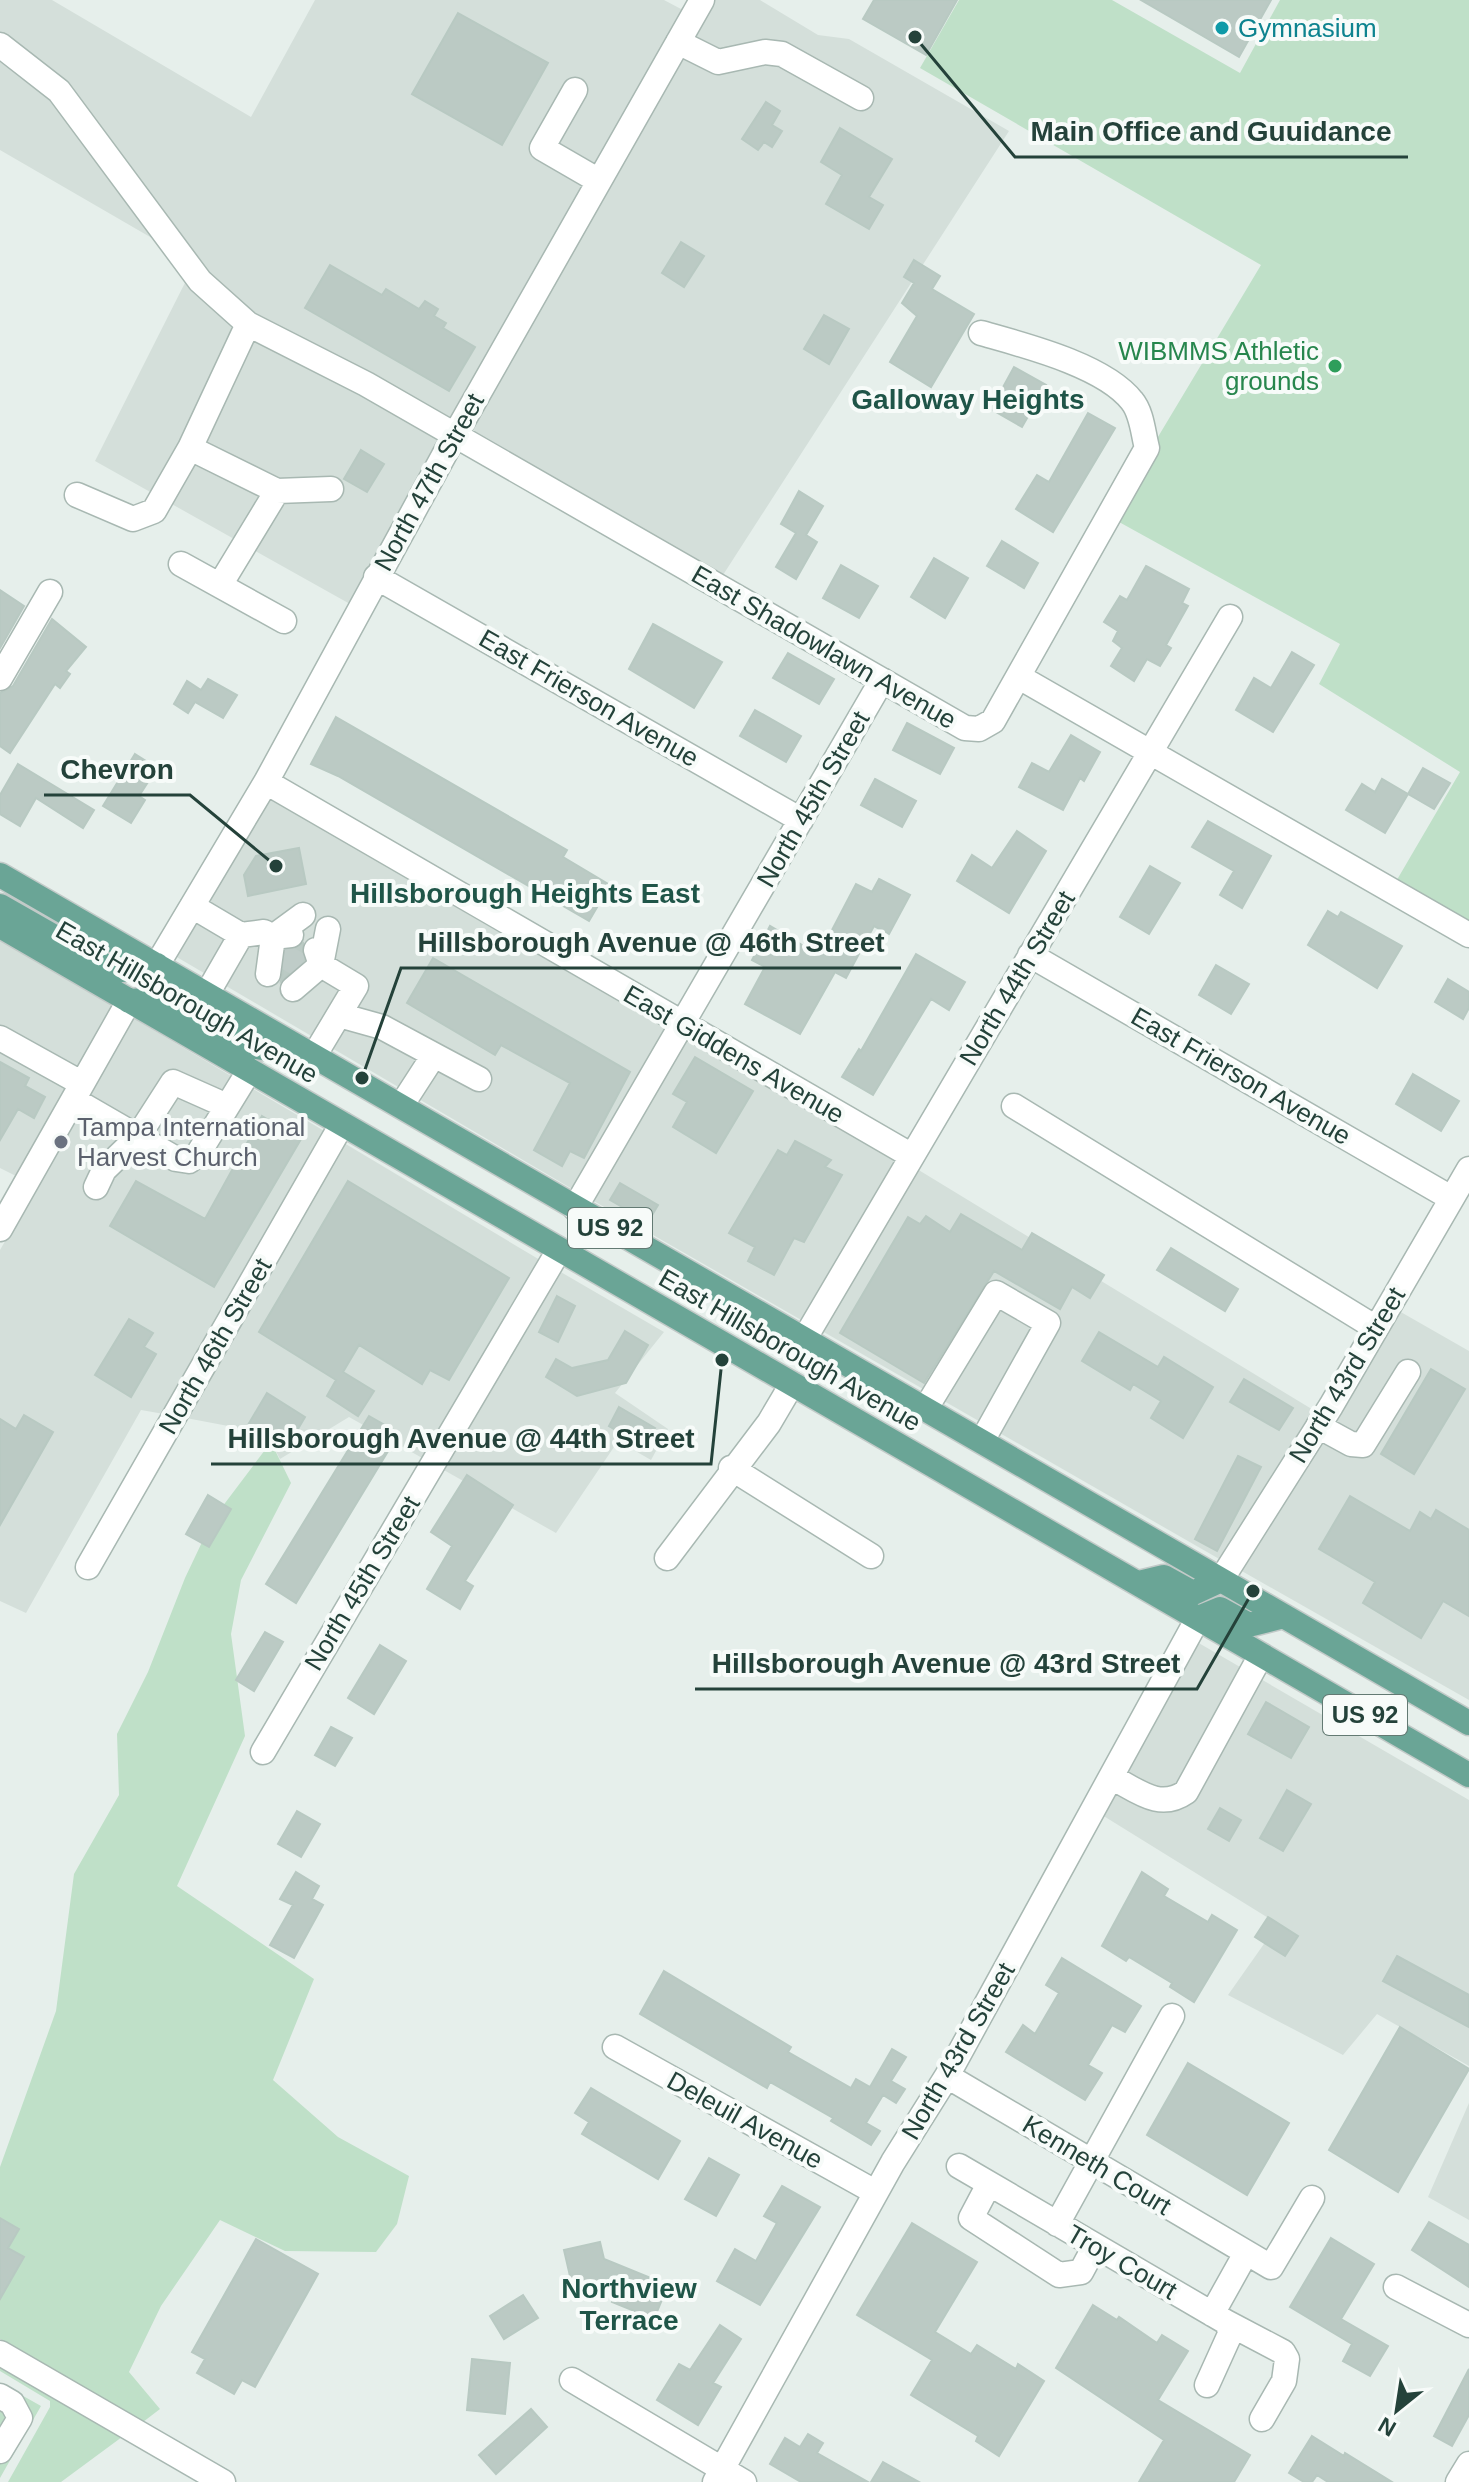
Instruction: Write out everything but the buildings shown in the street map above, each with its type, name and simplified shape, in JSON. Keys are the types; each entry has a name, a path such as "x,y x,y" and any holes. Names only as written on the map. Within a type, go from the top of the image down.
{"main road":[{"name":"East Hillsborough Avenue","path":"0,875 1469,1723"},
{"path":"0,906 114,971 157,965"},
{"name":"East Hillsborough Avenue","path":"0,926 1469,1775"},
{"path":"129,1001 164,999 256,1047 314,1056"},
{"path":"1139,1583 1164,1577 1193,1593 1221,1580"},
{"path":"1198,1618 1220,1609 1249,1625 1284,1616"}],"street":[{"name":"North 47th Street","path":"157,965 266,782 455,435 702,0"},
{"path":"678,42 718,62 765,52 782,54 861,98"},
{"name":"East Shadowlawn Avenue","path":"0,45 59,91 200,281 248,324 366,384 965,728 979,729 993,721 1019,677"},
{"path":"575,90 542,148 599,181"},
{"path":"77,495 133,519 154,511 190,448 248,324"},
{"path":"981,333 1046,352 1100,377 1125,394 1140,417 1147,448 1019,677 1469,935"},
{"path":"190,448 277,491 331,489"},
{"path":"220,585 277,491"},
{"path":"181,564 284,621"},
{"name":"East Frierson Avenue","path":"376,577 801,820"},
{"path":"0,678 50,592"},
{"name":"North 44th Street","path":"805,1338 1230,617"},
{"name":"North 45th Street","path":"575,1208 882,680"},
{"name":"East Giddens Avenue","path":"266,782 912,1156"},
{"path":"192,906 241,935 264,932 283,943"},
{"path":"207,994 241,935"},
{"name":"East Frierson Avenue","path":"1030,955 1463,1184"},
{"path":"313,960 356,986 314,1056"},
{"path":"0,1229 129,1001"},
{"path":"339,1015 382,1027 479,1079"},
{"path":"0,1038 137,1138 176,1159 189,1161 198,1154 249,1071"},
{"path":"401,1106 434,1055"},
{"path":"96,1187 104,1170 137,1138 173,1082 227,1106"},
{"path":"1014,1106 1376,1328"},
{"name":"North 46th Street","path":"88,1567 342,1124"},
{"name":"North 43rd Street","path":"1221,1580 1318,1426 1463,1184"},
{"name":"North 45th Street","path":"263,1752 559,1250"},
{"path":"926,1408 996,1293 1048,1323 982,1441"},
{"path":"1318,1426 1351,1444 1363,1445 1408,1372"},
{"path":"667,1558 731,1468 769,1423 792,1384"},
{"path":"731,1468 871,1556"},
{"name":"North 43rd Street","path":"719,2476 875,2192 947,2076 1198,1618"},
{"path":"1111,1777 1162,1802 1174,1801 1186,1792 1261,1655"},
{"path":"1057,2224 1172,2016"},
{"name":"Deleuil Avenue","path":"615,2047 875,2192"},
{"name":"Kenneth Court","path":"947,2076 1246,2253"},
{"name":"Troy Court","path":"959,2166 1283,2352 1287,2359 1284,2381 1262,2419"},
{"path":"989,2184 971,2218 1059,2275 1081,2272 1095,2246"},
{"path":"1207,2385 1231,2332 1219,2318 1246,2253 1271,2267 1312,2198"},
{"path":"1396,2287 1469,2325"},
{"path":"0,2353 223,2482"},
{"path":"572,2380 719,2476 744,2482"},
{"path":"0,2396 12,2403 20,2418 0,2451"},
{"path":"1458,2482 1469,2464"}],"shaded area":[{"path":"0,0 52,0 251,117 315,0 664,0 681,9 690,0 350,604 95,461 195,263 0,150"},
{"path":"714,0 760,0 818,35 849,39 1009,131 723,575 470,430"},
{"path":"269,798 667,1030 574,1190 175,956"},
{"path":"0,940 115,1007 18,1177 0,1168"},
{"path":"133,1018 326,1132 164,1414 141,1410 26,1613 0,1601 0,1250"},
{"path":"686,1040 897,1161 803,1321 592,1200"},
{"path":"344,1143 540,1260 424,1459 349,1417 280,1459 271,1442 275,1435 186,1418"},
{"path":"917,1169 1315,1411 1221,1560 822,1331"},
{"path":"559,1271 664,1332 615,1393 668,1429 651,1460 618,1441 556,1533 442,1469"},
{"path":"1399,1311 1469,1351 1469,1700 1240,1570"},
{"path":"1197,1642 1469,1800 1469,2066 1377,2014 1343,2055 1228,1995 1278,1924 1102,1815"},
{"path":"1469,2103 1469,2220 1428,2197"}],"green space":[{"name":"WIBMMS Athletic grounds","path":"959,0 1112,0 1240,73 1280,0 1469,0 1469,935 1391,890 1460,772 1319,684 1340,644 1110,517 1261,265 920,68"},
{"path":"271,1442 291,1483 241,1580 231,1634 245,1736 177,1886 314,1979 273,2080 338,2137 409,2176 397,2224 376,2252 285,2251 220,2220 161,2306 129,2372 160,2409 143,2422 0,2339 0,2167 56,2011 74,1874 119,1795 117,1734 148,1672 185,1578 213,1519"},
{"path":"0,2367 122,2437 61,2482 8,2482 50,2407 50,2401 0,2371"},
{"path":"0,2383 41,2406 0,2478"}],"tunnel":[{"path":"280,954 305,968"}],"place":[{"name":"Gymnasium","path":"1222,28"},
{"name":"Main Office and Guuidance","path":"915,37"},
{"name":"WIBMMS Athletic grounds","path":"1335,366"},
{"name":"Chevron","path":"276,866"},
{"name":"Hillsborough Avenue @ 46th Street","path":"362,1078"},
{"name":"Tampa International Harvest Church","path":"61,1142"},
{"name":"Hillsborough Avenue @ 44th Street","path":"722,1360"},
{"name":"Hillsborough Avenue @ 43rd Street","path":"1253,1591"}],"district":[{"name":"Galloway Heights","path":"968,399"},
{"name":"Hillsborough Heights East","path":"525,893"},
{"name":"Northview Terrace","path":"629,2304"}]}
